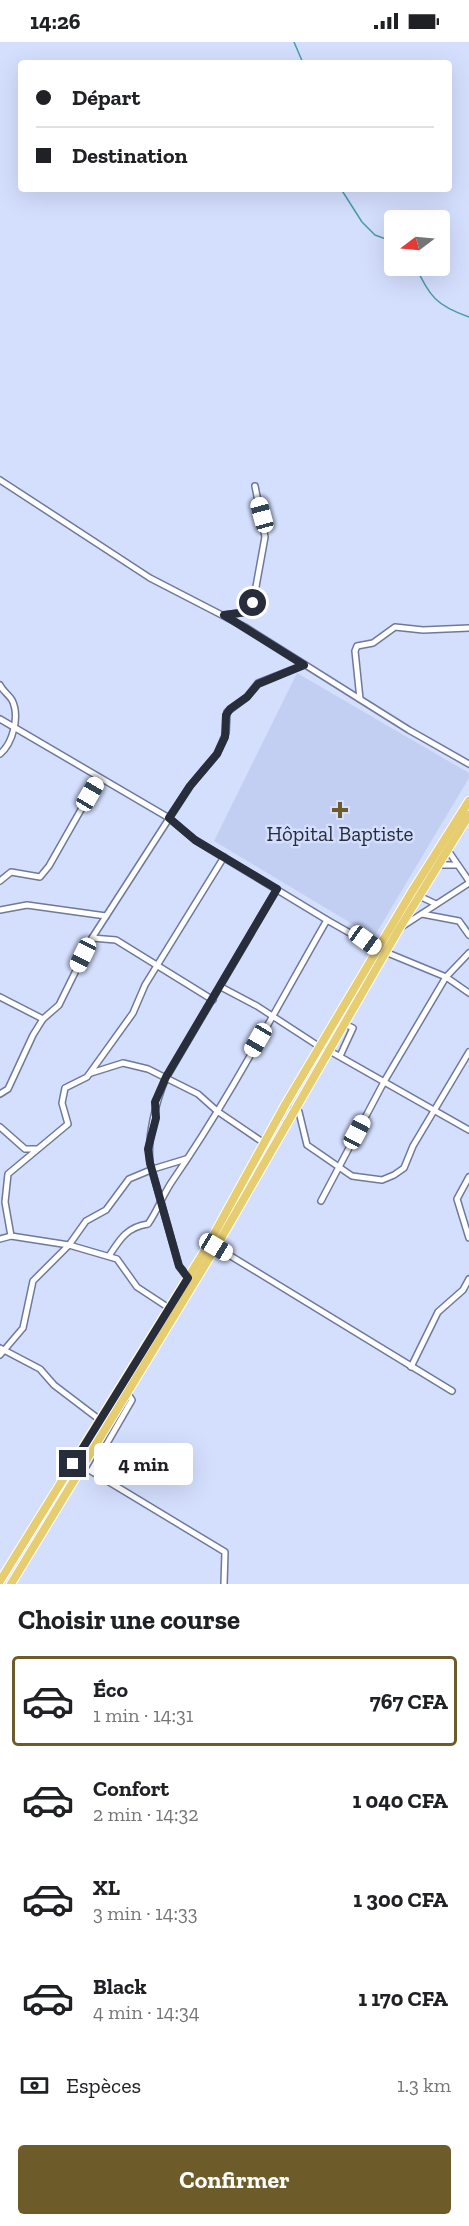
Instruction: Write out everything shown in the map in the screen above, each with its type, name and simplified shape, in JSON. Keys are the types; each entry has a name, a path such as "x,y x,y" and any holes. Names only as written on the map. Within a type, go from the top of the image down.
{"main road":[{"path":"382,950 399,929 428,867 469,801"},
{"path":"0,1581 191,1279 264,1143 324,1049 415,894 439,865 469,815"},
{"path":"191,1279 216,1247 294,1109 324,1049"},
{"path":"11,1584 127,1392 172,1310"}],"street":[{"path":"0,480 124,562 186,598 224,615 469,764"},
{"path":"224,615 247,612 253,603 265,537 255,486"},
{"path":"360,699 355,651 357,646 373,643 395,627 423,630 469,628"},
{"path":"0,1094 8,1089 43,1019 59,1005 92,938 106,916 190,786 217,754 225,737 226,715 230,709 247,697 258,684 304,665"},
{"path":"0,685 11,698 16,710 10,739 0,754"},
{"path":"0,719 169,818 195,840 327,920 382,950 446,977 469,993"},
{"path":"0,881 11,872 40,877 49,866 99,778"},
{"path":"399,929 469,882 447,849"},
{"path":"90,1074 134,1013 145,985 225,857"},
{"path":"428,867 457,865"},
{"path":"191,1279 179,1266 161,1203 154,1187 153,1169 148,1149 156,1118 155,1102 166,1077 277,889"},
{"path":"415,894 436,904"},
{"path":"0,910 27,905 106,916"},
{"path":"422,914 459,921 469,935"},
{"path":"109,1256 125,1232 135,1226 148,1224 217,1112 327,920"},
{"path":"92,938 116,940 213,1000"},
{"path":"321,1201 385,1080 446,977 469,953"},
{"path":"221,987 324,1049 385,1080 433,1112 469,1131"},
{"path":"0,997 43,1019"},
{"path":"340,1021 353,1028 340,1056"},
{"path":"294,1109 299,1112 307,1145 352,1176 382,1180 404,1168 433,1112 469,1052"},
{"path":"11,1236 5,1202 8,1174 68,1124 62,1102 65,1088 104,1067 123,1063 166,1077 198,1094 217,1112 264,1143"},
{"path":"0,1127 25,1149 36,1149"},
{"path":"100,1420 54,1385 40,1369 1,1351 24,1328 33,1281 69,1245 86,1221 114,1202 129,1179 188,1159"},
{"path":"469,1177 457,1199 469,1238"},
{"path":"0,1239 11,1236 69,1245 109,1256 123,1265 137,1287 172,1310"},
{"path":"216,1247 452,1391"},
{"path":"411,1367 438,1312 463,1290 469,1279"},
{"path":"127,1392 132,1400 91,1472 225,1552 224,1584"}],"shaded area":[{"name":"Hôpital Baptiste","path":"297,673 469,773 469,778 374,937 214,841"}],"waterway":[{"path":"294,42 302,60"},
{"path":"343,192 362,222 375,235 384,238"},
{"path":"420,276 435,299 448,308 469,317"}],"place":[{"name":"Hôpital Baptiste","path":"340,810"}],"route":[{"path":"73,1464 188,1278 179,1266 168,1220 154,1187 153,1169 148,1149 156,1118 155,1102 166,1077 203,1018 277,889 195,840 169,818 190,786 217,754 225,737 225,719 230,709 247,697 258,684 304,665 224,615 247,612 253,603"}]}
